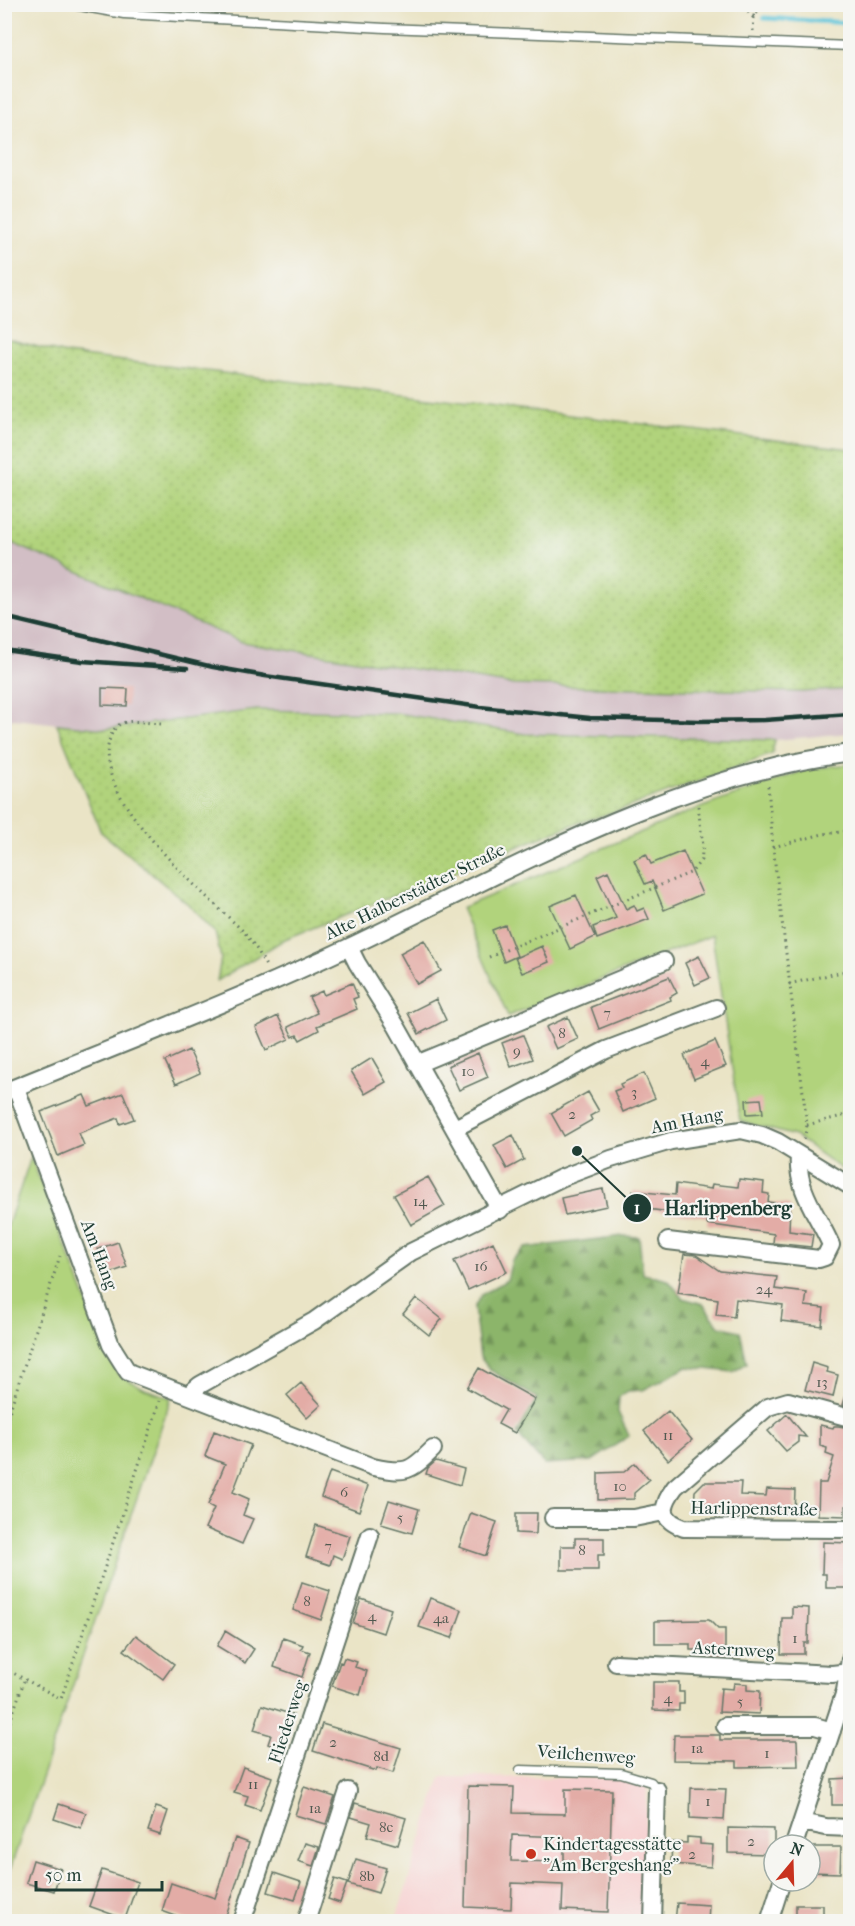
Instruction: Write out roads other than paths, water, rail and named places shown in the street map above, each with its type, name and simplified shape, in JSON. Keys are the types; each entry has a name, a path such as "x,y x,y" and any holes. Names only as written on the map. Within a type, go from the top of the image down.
{"street":[{"name":"Alte Halberstädter Straße","path":"10,1090 274,981 579,836 693,792 763,769 850,753"},
{"path":"349,947 455,1128 500,1210"},
{"path":"417,1064 664,961"},
{"path":"455,1128 606,1050 716,1008"},
{"name":"Am Hang","path":"10,1090 72,1238 111,1345 128,1372 373,1467 405,1471 416,1466 433,1449"},
{"name":"Am Hang","path":"188,1395 200,1385 314,1320 411,1252 561,1178 611,1159 671,1141 741,1130 778,1142 799,1156"},
{"path":"799,1156 850,1186"},
{"path":"668,1241 819,1259 825,1257 831,1245 811,1210 799,1178 799,1156"},
{"name":"Harlippenstraße","path":"850,1418 788,1401 768,1407 675,1487 665,1504 664,1512 667,1519 674,1525 684,1528 850,1529"},
{"name":"Harlippenstraße","path":"553,1518 634,1518 664,1512"},
{"name":"Fliederweg","path":"242,1922 370,1535"},
{"name":"Asternweg","path":"616,1663 832,1674 850,1668"},
{"path":"798,1833 845,1691 850,1668"},
{"path":"725,1726 815,1726 832,1731"},
{"path":"306,1922 348,1791"},
{"name":"Veilchenweg","path":"653,1922 657,1791"},
{"path":"802,1822 826,1827 850,1828"},
{"path":"769,1922 778,1893"}],"lane":[{"path":"68,4 124,14 385,28 850,46"},
{"name":"Veilchenweg","path":"520,1770 621,1773 651,1782 657,1791"}],"waterway":[{"path":"764,18 850,23"}],"railway":[{"path":"4,617 213,667 480,707 590,718 700,721 765,720 850,714"},
{"path":"4,650 82,661 187,668"}],"place":[{"name":"Harlippenberg","path":"577,1151"},
{"name":"Kindertagesstätte \"Am Bergeshang\"","path":"531,1854"}]}
